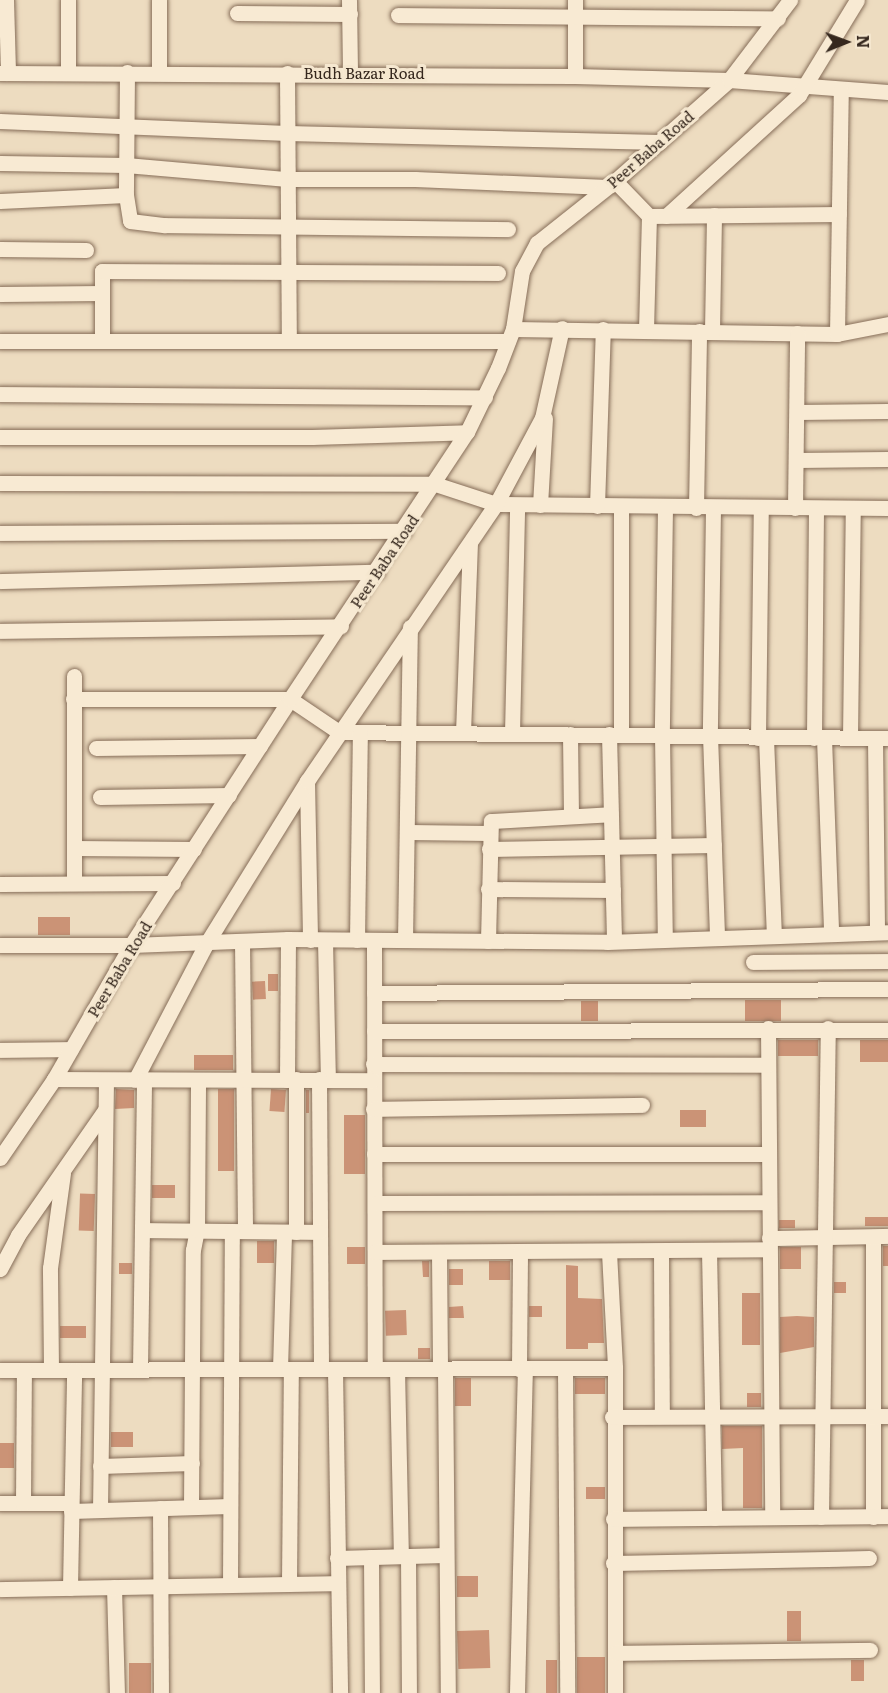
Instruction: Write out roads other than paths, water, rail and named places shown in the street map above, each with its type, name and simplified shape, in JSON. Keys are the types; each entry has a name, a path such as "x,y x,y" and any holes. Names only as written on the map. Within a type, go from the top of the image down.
{"street":[{"path":"68,73 69,0"},
{"path":"159,0 159,72"},
{"name":"Peer Baba Road","path":"0,1158 54,1079 131,945 467,432 485,397 510,335 522,271 537,243 611,184 729,80 790,0"},
{"path":"666,216 805,86 857,0"},
{"path":"4,6 4,73"},
{"path":"237,13 349,7 350,73"},
{"path":"398,15 575,7 778,18"},
{"path":"575,7 575,76"},
{"path":"127,72 126,214 136,222 508,229"},
{"name":"Budh Bazar Road","path":"4,73 350,73 575,76 729,80 888,92"},
{"path":"286,73 289,340"},
{"path":"837,334 841,89"},
{"path":"0,121 287,133 660,142"},
{"path":"0,163 126,165 287,179 415,179 611,184 649,216 839,214"},
{"path":"0,201 126,195"},
{"path":"696,508 714,215"},
{"path":"646,330 649,216"},
{"path":"0,249 86,250"},
{"path":"102,338 102,271 288,275 498,273"},
{"path":"0,294 102,292"},
{"path":"0,341 102,338 289,340 510,335 562,328 837,334 888,324"},
{"path":"140,1370 142,1230 140,1080 206,944 339,732 496,504 542,418 562,328"},
{"path":"597,506 603,329"},
{"path":"795,508 797,333"},
{"path":"0,394 345,393 485,397"},
{"path":"540,505 546,401"},
{"path":"797,412 888,411"},
{"path":"0,438 312,437 467,432"},
{"path":"797,460 888,459"},
{"path":"0,483 435,484 496,504 696,508 888,508"},
{"path":"512,733 517,505"},
{"path":"614,941 611,814 621,507"},
{"path":"665,507 662,735 665,939"},
{"path":"713,507 710,735 717,938"},
{"path":"761,508 762,738 774,936"},
{"path":"816,508 819,738 831,933"},
{"path":"850,738 853,508"},
{"path":"0,533 404,531"},
{"path":"463,733 470,543"},
{"path":"0,581 377,572"},
{"path":"0,631 341,626"},
{"path":"405,940 411,733 410,627"},
{"path":"74,676 74,882"},
{"path":"0,945 206,944 288,939 614,941 882,932 881,738 339,732 290,699 73,699"},
{"path":"357,940 360,732"},
{"path":"570,734 571,815"},
{"path":"96,748 260,746"},
{"path":"307,781 310,940"},
{"path":"100,797 229,795"},
{"path":"488,941 489,833 494,819 611,814"},
{"path":"408,832 489,833"},
{"path":"489,849 612,849 714,845"},
{"path":"74,848 194,849"},
{"path":"0,884 173,883"},
{"path":"488,889 613,890"},
{"path":"288,939 292,1079 286,1369 289,1584"},
{"path":"326,940 320,1232 338,1558 340,1693"},
{"path":"374,940 375,1369"},
{"path":"230,1585 231,1369 242,1080 242,941"},
{"path":"753,962 888,961"},
{"path":"374,993 888,989"},
{"path":"374,1031 768,1028 888,1030"},
{"path":"768,1028 772,1517"},
{"path":"821,1517 828,1028"},
{"path":"0,1050 71,1049"},
{"path":"54,1079 323,1079 373,1072 768,1065"},
{"path":"100,1510 100,1370 106,1080"},
{"path":"191,1507 194,1370 193,1250 197,1230 198,1080"},
{"path":"373,1109 642,1105"},
{"path":"0,1269 18,1235 105,1110"},
{"path":"374,1154 769,1154"},
{"path":"51,1369 50,1268 63,1173"},
{"path":"375,1203 769,1202"},
{"path":"142,1230 320,1232"},
{"path":"375,1252 709,1250 825,1238 880,1236 881,1517 613,1519"},
{"path":"709,1250 714,1518"},
{"path":"517,1693 522,1369 520,1251"},
{"path":"661,1251 662,1416"},
{"path":"439,1252 448,1693"},
{"path":"609,1252 615,1368 612,1417 615,1693"},
{"path":"565,1368 567,1693"},
{"path":"0,1370 615,1368"},
{"path":"397,1369 410,1693"},
{"path":"23,1503 24,1370"},
{"path":"70,1588 74,1370"},
{"path":"612,1417 880,1416"},
{"path":"100,1466 192,1463"},
{"path":"0,1503 100,1510 230,1506"},
{"path":"160,1508 160,1693"},
{"path":"338,1558 445,1555"},
{"path":"370,1557 372,1693"},
{"path":"613,1563 869,1558"},
{"path":"0,1589 338,1583"},
{"path":"114,1587 117,1693"},
{"path":"615,1653 870,1650"}]}
